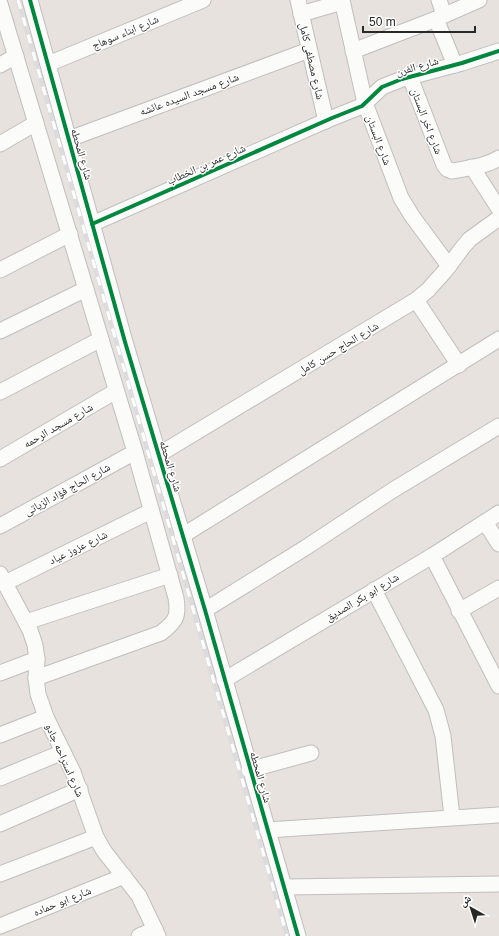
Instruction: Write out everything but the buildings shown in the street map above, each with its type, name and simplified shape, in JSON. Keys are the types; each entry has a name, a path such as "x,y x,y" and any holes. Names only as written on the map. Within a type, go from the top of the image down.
{"street":[{"name":"شارع المحطه","path":"30,0 158,455 205,610 249,770 298,936"},
{"name":"شارع ابناء سوهاج","path":"48,64 203,0"},
{"path":"439,0 440,17 455,65"},
{"path":"353,51 479,0"},
{"path":"299,7 342,1"},
{"name":"شارع البستان","path":"342,1 365,103 401,198 412,216 449,266"},
{"path":"0,4 135,452 170,574 178,611 175,619 161,633 36,678"},
{"name":"شارع مصطفى كامل","path":"299,7 326,121"},
{"name":"شارع مسجد السيده عائشه","path":"69,139 309,50"},
{"name":"شارع الفرن","path":"326,121 355,110 382,87 410,77 499,51"},
{"path":"0,65 16,56"},
{"name":"شارع اخر البستان","path":"410,77 444,165 447,169 452,171 472,167"},
{"name":"شارع عمر بن الخطاب","path":"92,224 326,121"},
{"path":"0,144 36,123"},
{"path":"499,158 492,162 472,167 499,216"},
{"name":"شارع الحاج حسن كامل","path":"158,455 416,300 428,290 470,239 499,216"},
{"path":"0,270 70,234"},
{"path":"0,332 86,289"},
{"path":"416,300 459,365"},
{"path":"0,392 101,339"},
{"path":"182,536 499,339"},
{"name":"شارع مسجد الرحمه","path":"0,459 116,391"},
{"path":"205,610 305,548 393,490 499,426"},
{"name":"شارع الحاج فؤاد الزياتى","path":"0,526 135,452"},
{"name":"شارع عزوز عياد","path":"4,587 151,511"},
{"name":"شارع ابو بكر الصديق","path":"224,680 432,556 499,513"},
{"path":"485,522 499,544"},
{"path":"432,556 499,686"},
{"path":"26,622 170,574"},
{"name":"شارع استراحه جادو","path":"4,587 26,622 35,645 38,694 46,717 80,789 96,837 104,851 139,896 156,933"},
{"path":"459,611 499,588"},
{"path":"374,590 436,710 443,736 452,818"},
{"path":"0,673 37,659"},
{"path":"0,734 46,717"},
{"path":"0,778 63,752"},
{"path":"249,770 311,753"},
{"path":"0,824 80,789"},
{"path":"267,830 499,815"},
{"path":"0,874 96,837"},
{"name":"شارع ابو حماده","path":"0,926 124,876"},
{"path":"285,888 499,884"},
{"path":"139,936 156,933"}],"railway":[{"path":"18,0 287,936"}],"cycle path":[{"path":"30,0 125,342 205,610 298,936"},
{"path":"92,224 362,106 382,87 402,79 462,63 499,51"}]}
